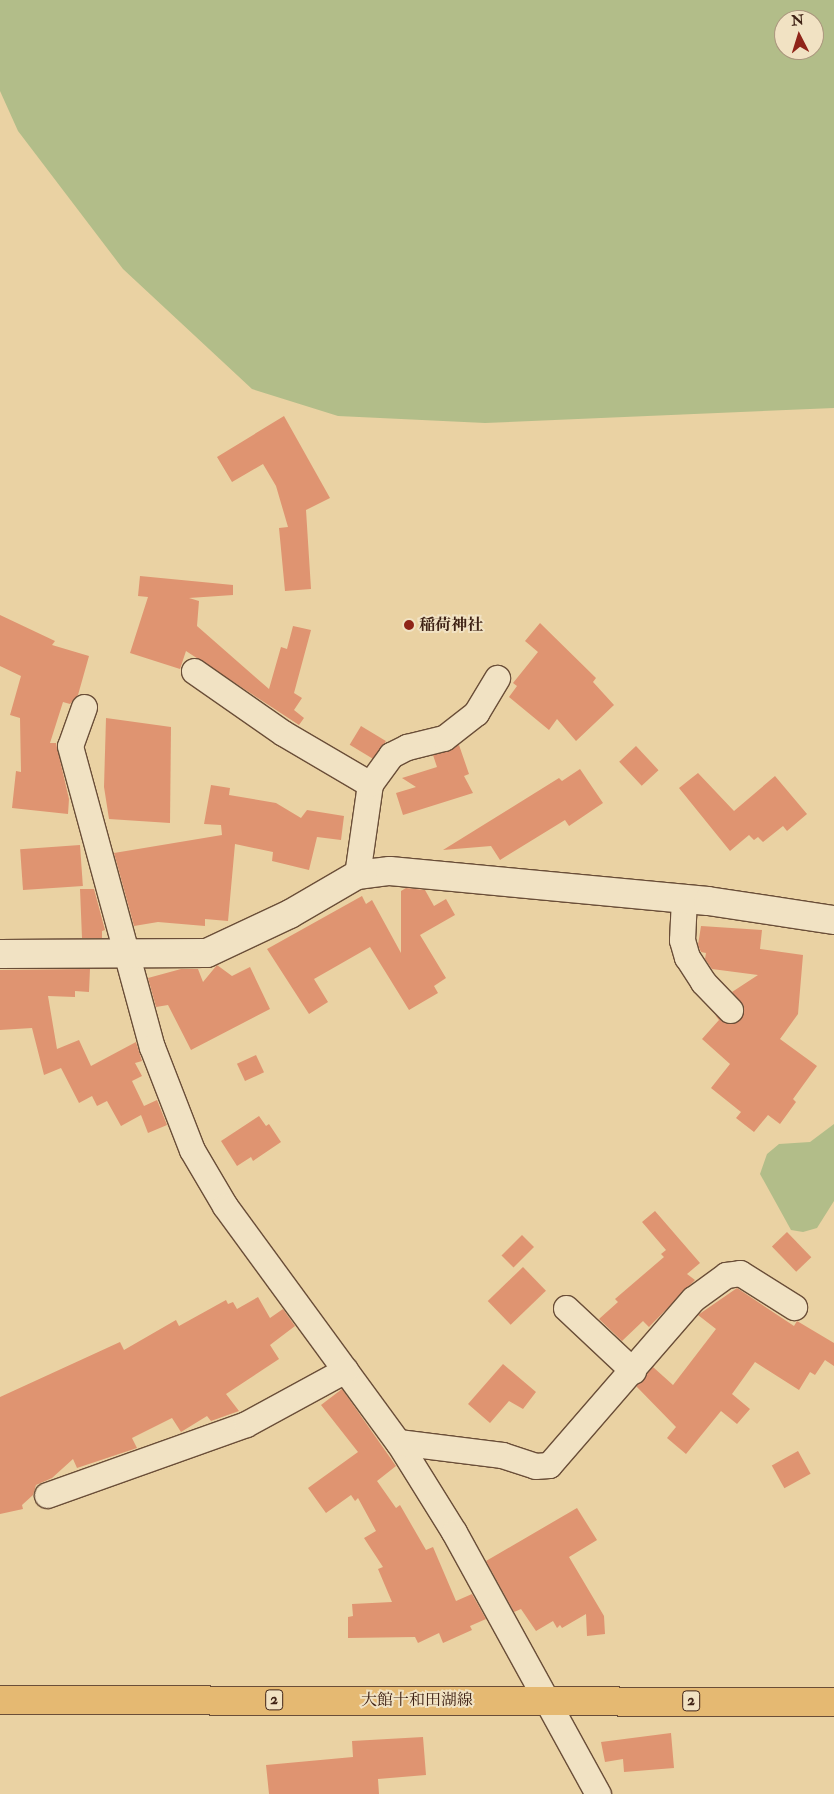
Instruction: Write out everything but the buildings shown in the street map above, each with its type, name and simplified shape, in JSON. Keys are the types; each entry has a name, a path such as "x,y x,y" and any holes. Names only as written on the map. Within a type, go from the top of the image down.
{"main road":[{"name":"大館十和田湖線","path":"0,1700 548,1699 834,1702"}],"street":[{"path":"194,671 283,733 370,784"},
{"path":"357,874 370,784 391,755 407,747 444,738 476,713 497,678"},
{"path":"84,707 70,746 128,953 152,1047 192,1150 225,1206 398,1442 454,1532 548,1699 598,1794"},
{"path":"0,954 207,953 290,914 357,874 390,871 684,899 834,920"},
{"path":"684,899 682,940 687,957 703,982 730,1010"},
{"path":"398,1442 502,1455 535,1466 549,1465 633,1371 693,1299 726,1274 740,1273 794,1308"},
{"path":"566,1308 633,1371"},
{"path":"47,1495 246,1424 345,1370"}],"green space":[{"path":"0,0 834,0 834,408 485,423 338,416 252,389 123,269 18,131 0,91"},
{"path":"834,1124 834,1201 817,1228 803,1232 791,1230 760,1174 767,1154 779,1144 810,1142"}],"place":[{"name":"稲荷神社","path":"409,625"}]}
